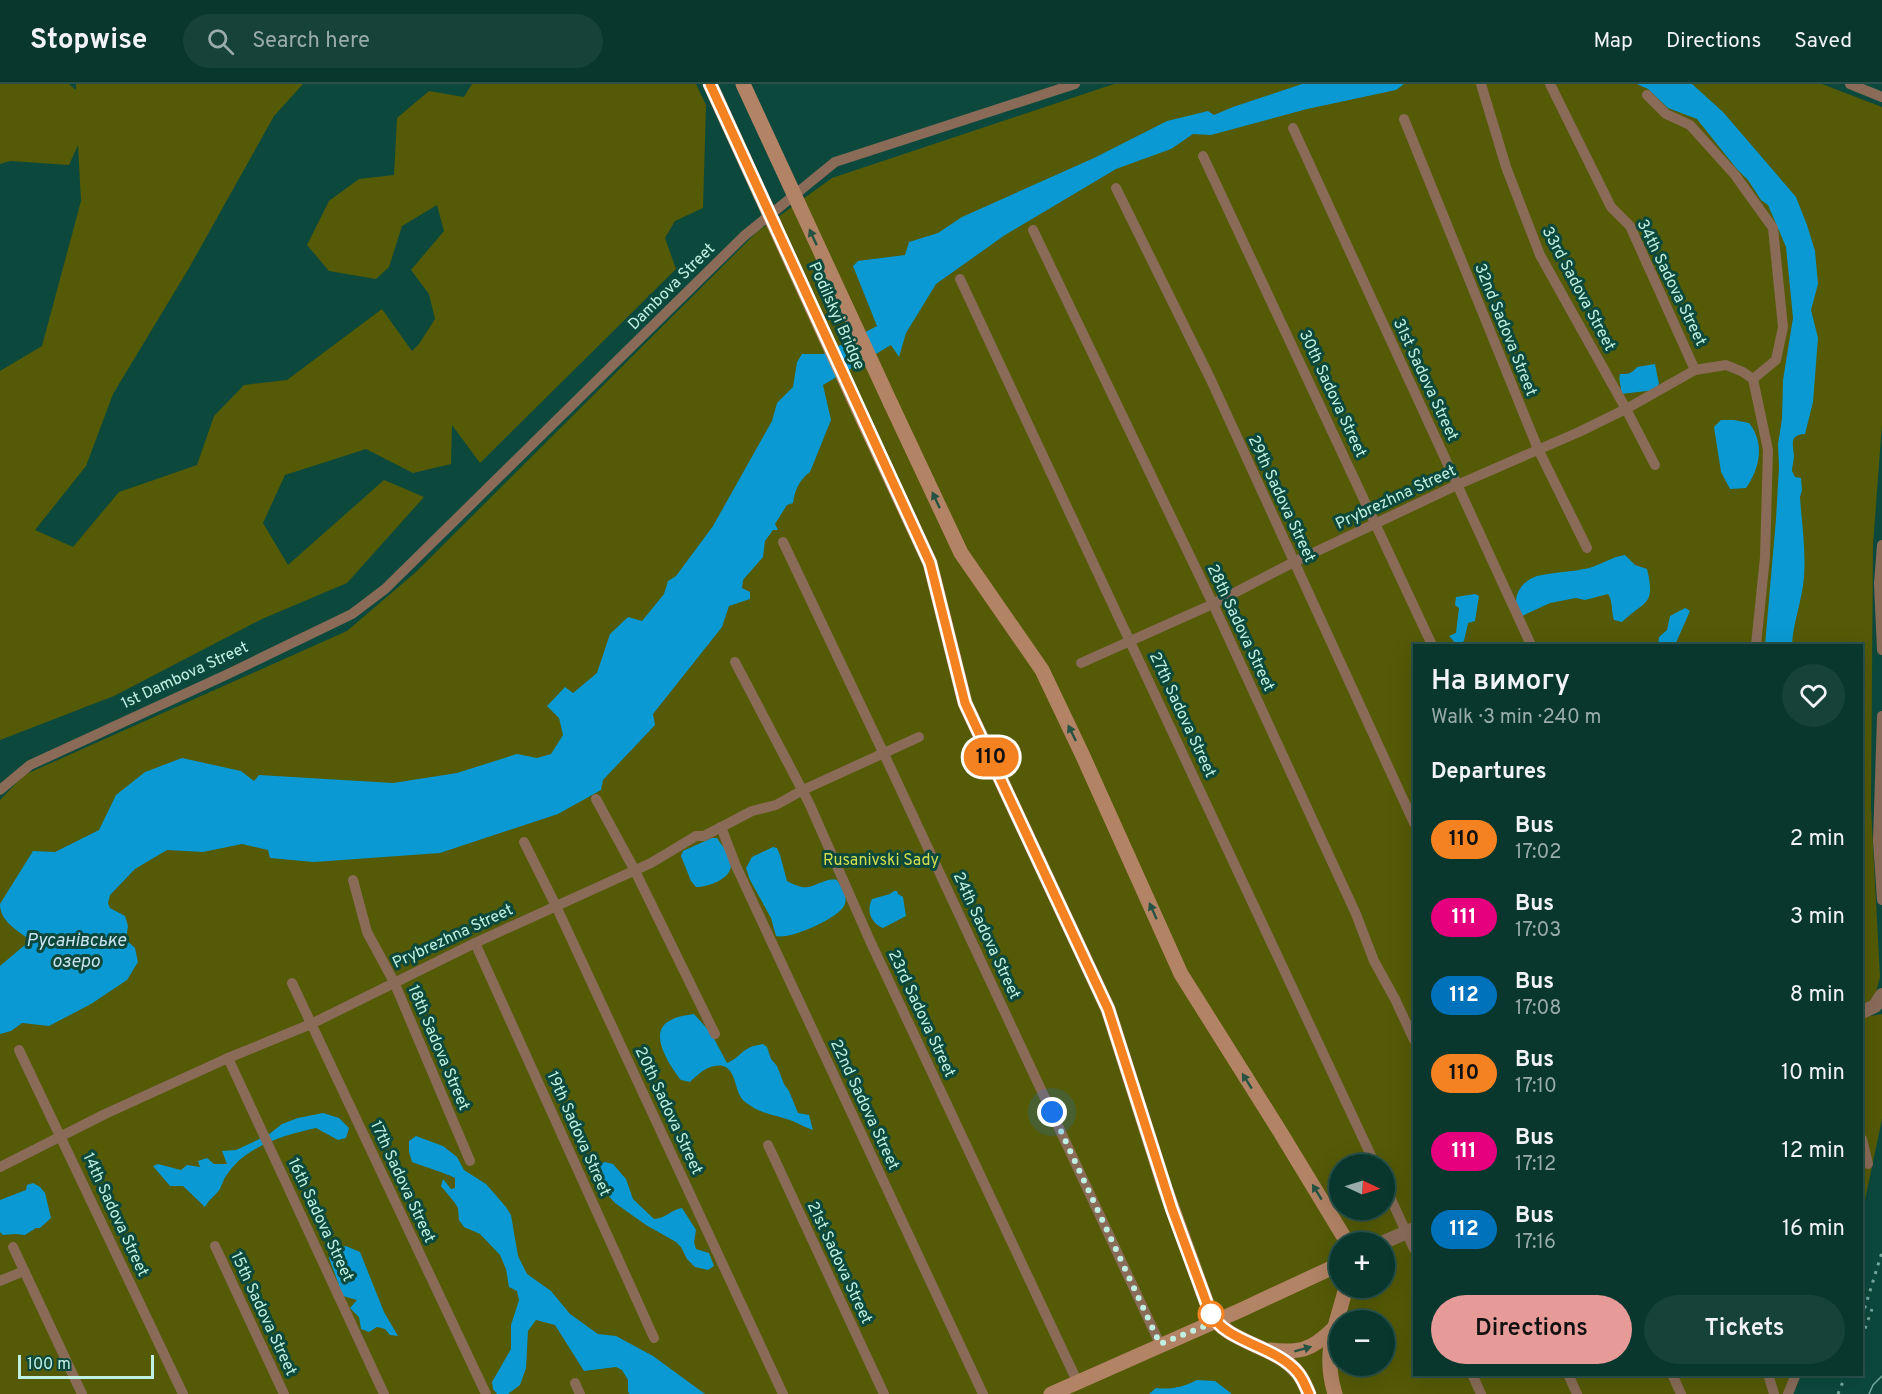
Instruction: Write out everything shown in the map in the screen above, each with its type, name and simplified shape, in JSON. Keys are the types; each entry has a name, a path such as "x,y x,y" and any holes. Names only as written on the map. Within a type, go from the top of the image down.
{"main road":[{"name":"Podilskyi Bridge","path":"710,84 930,563 965,703 1108,1009 1187,1251 1215,1322"},
{"name":"Podilskyi Bridge","path":"743,84 960,553 1041,670 1082,754 1181,974 1280,1130 1341,1232"},
{"path":"1051,1394 1329,1269"},
{"path":"1215,1322 1288,1363 1299,1374 1309,1394"},
{"path":"1266,1350 1288,1352 1306,1350 1329,1333"},
{"path":"1330,1376 1335,1394"}],"street":[{"name":"Dambova Street","path":"352,614 392,582 749,232 835,162 1075,84"},
{"name":"33rd Sadova Street","path":"1481,84 1506,167 1540,255 1655,465"},
{"name":"34th Sadova Street","path":"1550,84 1611,207 1630,226 1695,370"},
{"path":"1850,84 1882,97"},
{"path":"1647,95 1666,114 1690,125 1735,175 1773,228 1783,327 1776,360 1753,380 1768,450 1765,557 1756,644"},
{"name":"32nd Sadova Street","path":"1404,119 1538,449 1587,548"},
{"name":"31st Sadova Street","path":"1293,128 1531,644"},
{"name":"30th Sadova Street","path":"1203,156 1432,644"},
{"name":"29th Sadova Street","path":"1116,188 1210,378 1413,821"},
{"name":"28th Sadova Street","path":"1033,230 1213,604 1356,914 1374,962 1413,1038"},
{"name":"27th Sadova Street","path":"960,279 1370,1154"},
{"name":"Prybrezhna Street","path":"1081,663 1213,604 1294,562 1456,485 1579,432 1626,409 1695,370 1726,365 1743,372 1753,380"},
{"name":"24th Sadova Street","path":"783,542 1160,1344"},
{"path":"1882,545 1879,584 1882,650"},
{"name":"1st Dambova Street","path":"0,789 30,765 352,614"},
{"name":"23rd Sadova Street","path":"735,662 802,790 871,943 1077,1381"},
{"path":"1882,716 1878,831 1882,900"},
{"name":"Prybrezhna Street","path":"0,1167 60,1136 228,1059 311,1024 475,943 671,852 696,836 704,836 752,811 776,805 802,790 919,737"},
{"path":"596,799 634,869 715,1034"},
{"name":"22nd Sadova Street","path":"721,827 741,877 983,1394"},
{"name":"20th Sadova Street","path":"524,842 783,1394"},
{"name":"18th Sadova Street","path":"353,880 367,932 394,982 470,1161"},
{"name":"19th Sadova Street","path":"475,943 654,1338"},
{"name":"17th Sadova Street","path":"292,983 486,1394"},
{"path":"1863,1012 1875,1006 1882,995"},
{"name":"14th Sadova Street","path":"19,1050 183,1394"},
{"name":"16th Sadova Street","path":"228,1059 384,1394"},
{"path":"1863,1143 1868,1164"},
{"name":"21st Sadova Street","path":"768,1145 884,1394"},
{"path":"1395,1203 1411,1230 1395,1237"},
{"name":"15th Sadova Street","path":"215,1246 284,1394"},
{"path":"13,1247 82,1394"},
{"path":"0,1281 24,1271"},
{"path":"1473,1376 1481,1394"},
{"path":"1569,1376 1577,1394"},
{"path":"1673,1376 1681,1394"},
{"path":"1768,1376 1774,1394"},
{"path":"1788,1394 1795,1378"},
{"path":"574,1383 580,1394"}],"green space":[{"path":"0,84 69,84 76,90 76,84 303,84 274,116 189,268 113,394 86,466 35,530 73,547 119,492 197,465 214,416 244,385 287,380 382,309 412,351 419,344 435,319 429,294 411,270 444,231 437,205 402,226 389,267 376,279 329,271 307,245 329,201 359,179 394,175 397,118 429,91 464,97 472,84 696,84 706,105 703,208 675,221 665,238 676,269 480,463 452,425 451,464 413,473 366,449 285,475 263,523 288,565 384,480 424,497 347,583 262,619 114,696 0,740 0,371 42,346 81,201 78,145 69,165 10,161 0,164"},
{"name":"Rusanivski Sady","path":"1114,84 1822,84 1882,107 1882,424 1873,545 1871,807 1880,977 1874,1000 1868,1004 1871,1016 1882,1014 1882,1119 1863,1209 1863,644 1413,644 1413,1376 1796,1376 1787,1394 0,1394 0,800 24,775 347,631 416,572 757,232 832,178"}],"water":[{"name":"Русанівське озеро","path":"1302,84 1404,84 1396,90 1307,109 1211,135 1193,134 1171,149 1116,169 1005,235 936,284 906,333 899,357 891,345 823,385 831,420 810,472 798,486 793,503 787,505 775,524 778,530 773,530 765,541 763,557 743,580 742,588 750,592 750,599 729,606 722,627 653,714 655,725 603,780 601,790 558,814 440,853 314,862 270,858 268,850 242,844 203,852 167,850 135,869 110,895 108,903 110,908 125,916 128,926 126,940 135,948 138,962 127,980 91,1004 49,1026 22,1023 11,1031 0,1034 0,966 26,944 26,937 5,919 0,904 33,851 55,852 99,830 116,795 145,772 182,758 241,771 254,781 259,775 393,783 457,773 517,754 537,758 551,754 563,735 559,718 547,706 565,687 573,693 597,673 610,634 628,617 642,621 664,594 668,581 676,576 713,526 772,421 777,403 793,387 797,362 802,354 823,354 877,326 853,266 858,261 905,255 909,242 938,233 962,217 1094,158 1167,121 1208,111 1214,115"},
{"path":"1637,84 1692,84 1723,112 1796,197 1815,251 1818,284 1811,310 1818,338 1813,402 1805,434 1796,436 1793,440 1792,471 1795,477 1801,478 1804,564 1803,586 1792,644 1765,644 1776,519 1783,380 1793,318 1786,247 1768,205 1761,200 1748,180 1697,119 1668,108 1648,89"},
{"path":"1655,364 1659,384 1655,390 1621,394 1620,374 1629,373 1637,367"},
{"path":"1721,420 1749,423 1757,439 1759,456 1755,472 1746,488 1730,489 1721,472 1714,427"},
{"path":"1625,555 1635,565 1647,569 1650,590 1646,601 1622,622 1614,620 1608,594 1585,600 1576,598 1550,603 1522,616 1518,610 1516,598 1518,593 1521,587 1531,579 1537,576 1589,568"},
{"path":"1475,594 1479,596 1475,621 1468,623 1464,641 1459,644 1449,636 1456,633 1459,608 1455,605 1456,597"},
{"path":"1685,608 1690,611 1675,644 1658,644 1659,637 1667,630 1670,616"},
{"path":"717,838 727,853 731,864 730,869 724,878 707,886 696,887 691,881 681,856 683,851"},
{"path":"773,847 777,848 780,855 787,881 807,887 828,880 837,880 846,899 840,911 801,932 776,936 771,918 746,868 752,857"},
{"path":"894,891 903,897 906,916 883,928 875,923 871,916 870,903 872,899"},
{"path":"694,1014 711,1033 727,1063 750,1047 763,1044 767,1047 798,1113 809,1115 813,1130 760,1111 744,1101 731,1072 723,1066 713,1066 690,1082 681,1080 662,1049 660,1032 671,1020"},
{"path":"323,1113 339,1118 349,1128 346,1138 338,1140 316,1128 266,1143 254,1149 234,1166 220,1189 205,1207 183,1186 170,1186 153,1166 158,1164 181,1170 187,1165 200,1167 198,1161 207,1158 214,1164 227,1164 222,1151 236,1150 268,1135 282,1124"},
{"path":"416,1136 443,1146 457,1157 464,1170 486,1184 506,1207 511,1215 518,1256 527,1274 551,1291 570,1314 598,1334 616,1336 653,1356 705,1394 630,1394 628,1380 622,1370 616,1367 584,1371 555,1325 536,1320 528,1331 526,1368 520,1385 508,1394 497,1394 492,1382 511,1349 511,1325 519,1300 517,1291 509,1287 506,1269 500,1255 480,1234 464,1227 459,1220 458,1208 441,1186 443,1179 451,1189 455,1188 455,1178 412,1162 409,1141"},
{"path":"605,1162 613,1164 626,1179 633,1199 654,1219 682,1208 696,1230 694,1242 696,1249 709,1253 714,1266 708,1270 695,1267 676,1242 646,1225 615,1203 595,1181 593,1167"},
{"path":"33,1183 45,1193 51,1218 40,1228 25,1235 3,1235 0,1232 0,1200 26,1190 27,1185"},
{"path":"346,1246 360,1252 384,1312 398,1336 390,1335 385,1329 377,1327 369,1332 361,1329 359,1317 350,1308 357,1300 343,1296 329,1258 334,1249"},
{"path":"1197,1380 1215,1381 1232,1394 1149,1394 1156,1388 1167,1389"}],"tram line":[{"path":"1869,1394 1873,1385 1882,1376"}],"railway":[{"path":"1863,1314 1882,1252"},
{"path":"1863,1334 1872,1309"},
{"path":"1838,1394 1845,1376"}],"bus line":[{"name":"110","path":"710,84 930,563 965,703 1108,1009 1172,1209 1210,1312 1215,1322 1233,1334 1273,1353 1288,1363 1299,1374 1309,1394"}],"route":[{"path":"1052,1112 1160,1344 1215,1322 1210,1312 1211,1314"}]}
